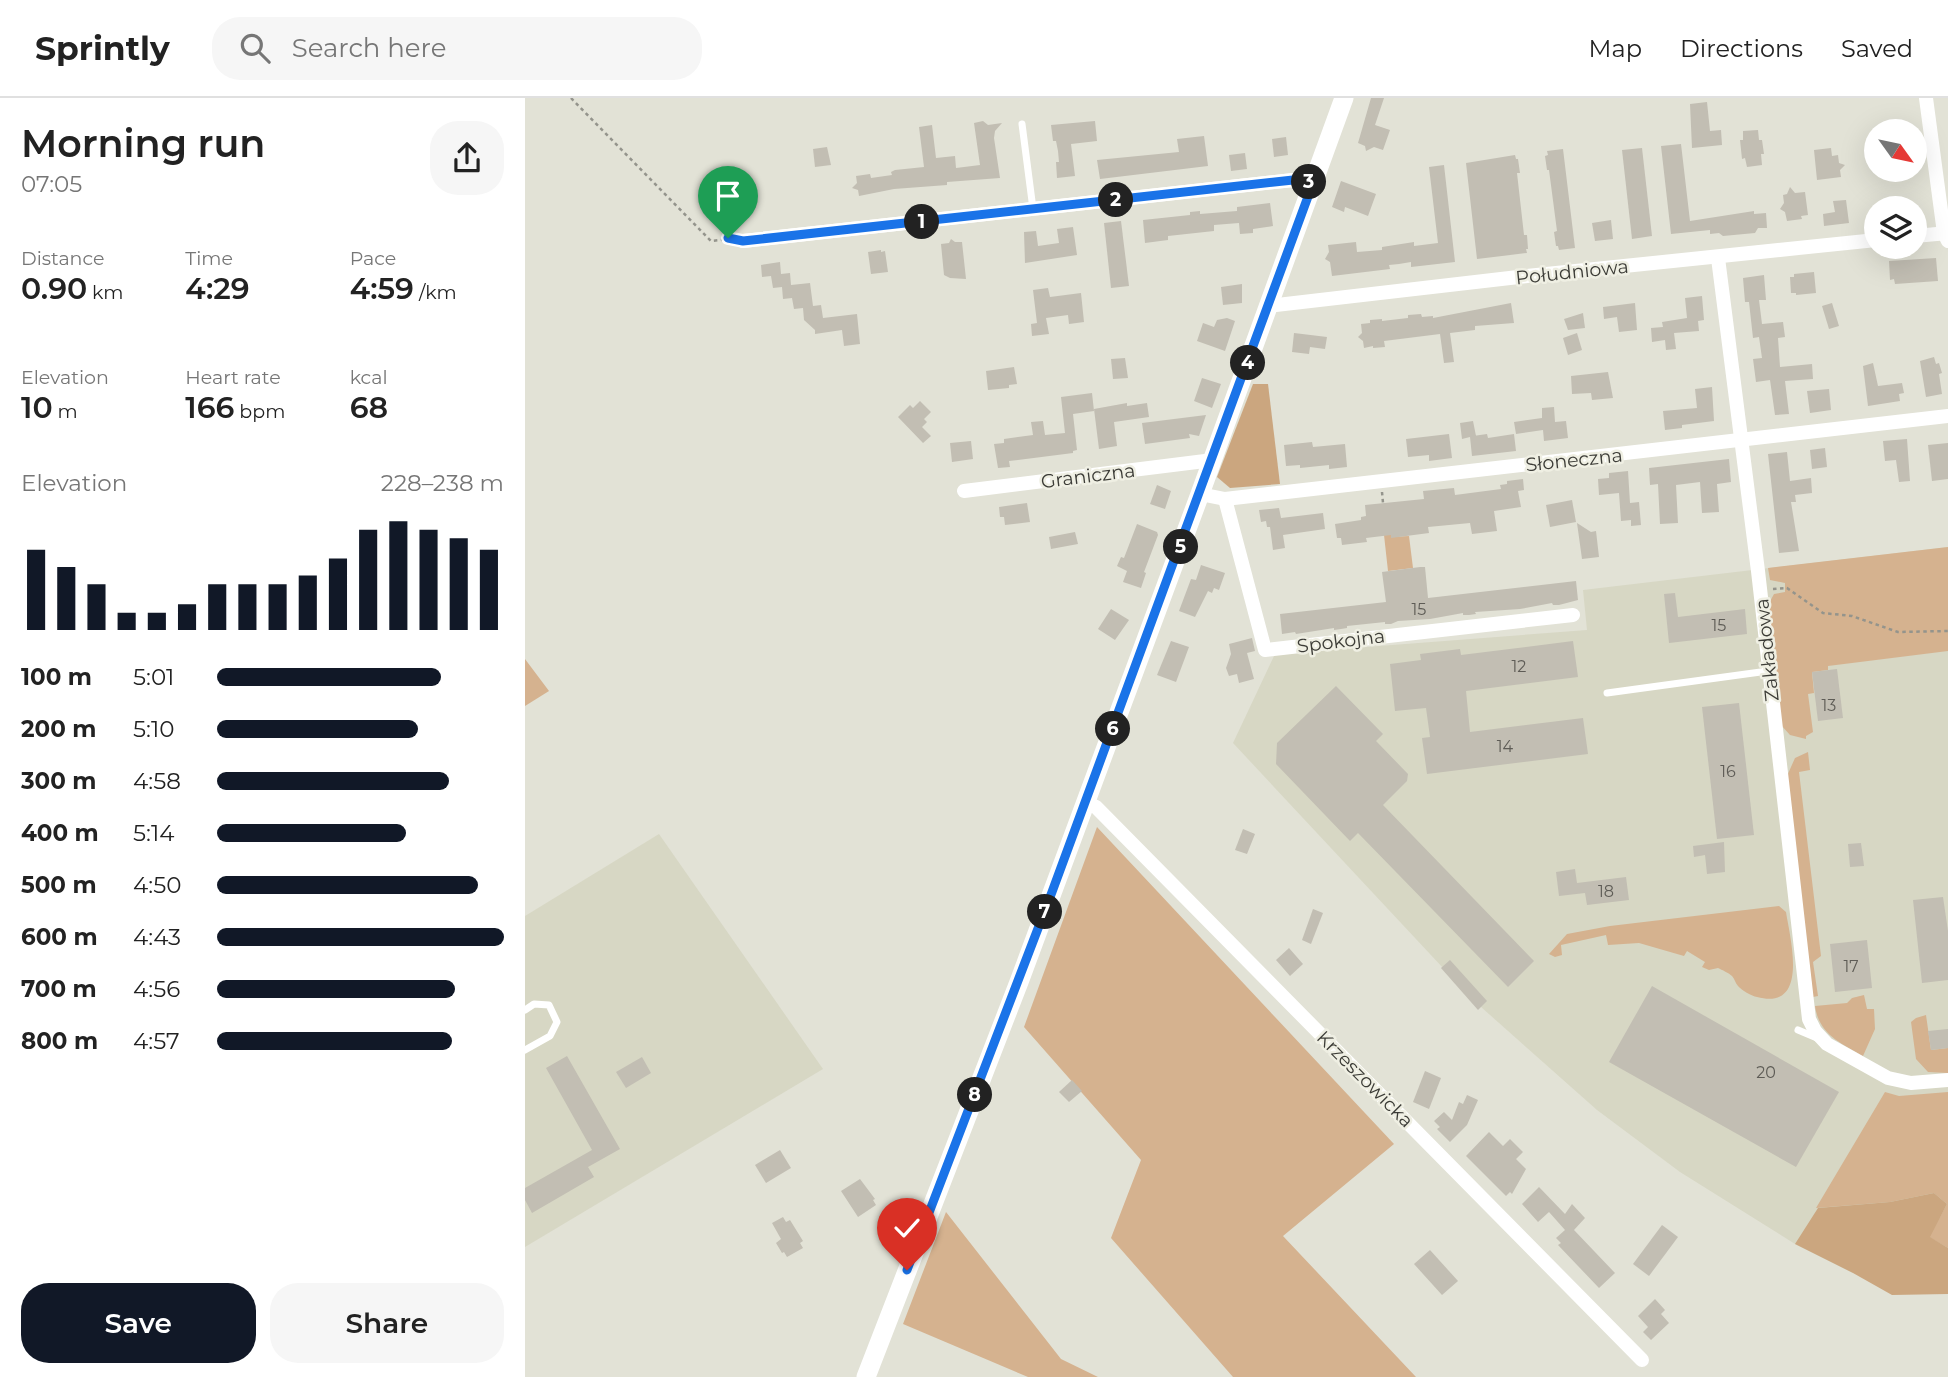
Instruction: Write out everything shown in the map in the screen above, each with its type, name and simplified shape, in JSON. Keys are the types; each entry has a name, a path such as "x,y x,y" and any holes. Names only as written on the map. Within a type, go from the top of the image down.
{"street":[{"path":"866,1377 1086,802 1344,98"},
{"path":"1926,98 1947,235 1927,236"},
{"path":"743,241 1293,180 1313,183"},
{"name":"Południowa","path":"1268,306 1864,241"},
{"name":"Zakładowa","path":"1718,258 1760,590 1805,999 1812,1026 1821,1039"},
{"name":"Słoneczna","path":"1200,494 1225,499 1948,416"},
{"name":"Graniczna","path":"964,491 1213,460"},
{"name":"Spokojna","path":"1225,499 1265,650 1573,615"},
{"name":"Krzeszowicka","path":"1086,802 1096,807 1642,1360"},
{"path":"1821,1039 1864,1066 1897,1081 1911,1083 1948,1080"}],"lane":[{"path":"1022,124 1033,209"},
{"path":"1607,693 1768,671"},
{"path":"525,1010 534,1004 549,1006 557,1022 550,1036 525,1050"},
{"path":"1798,1030 1821,1039"}],"path":[{"path":"571,98 711,241 728,238 743,241"},
{"path":"1382,498 1383,503"},
{"path":"1760,590 1787,588 1823,613 1852,617 1898,632 1948,631"}],"shaded area":[{"path":"1253,384 1268,384 1280,484 1230,488 1217,477"},
{"path":"1384,535 1409,536 1413,568 1388,571"},
{"path":"1948,547 1948,1275 1853,1273 1795,1244 1680,1172 1597,1110 1472,999 1233,743 1275,654 1587,630 1583,590"},
{"path":"1948,547 1948,651 1828,666 1828,670 1812,672 1814,693 1808,694 1813,732 1806,736 1806,739 1790,735 1781,725 1768,605 1774,594 1785,592 1785,583 1770,580 1768,568"},
{"path":"525,659 549,691 525,706"},
{"path":"1808,752 1810,770 1799,772 1821,956 1813,962 1818,996 1813,997 1787,776 1795,758"},
{"path":"1097,827 1394,1144 1283,1236 1416,1377 1233,1377 1111,1238 1141,1160 1024,1027"},
{"path":"659,834 823,1069 525,1247 525,916"},
{"path":"1779,906 1786,912 1793,969 1791,983 1784,993 1774,998 1757,997 1747,993 1739,988 1729,974 1718,968 1709,970 1702,967 1705,962 1687,951 1684,956 1639,943 1608,945 1606,935 1561,945 1562,955 1555,957 1549,954 1567,934 1610,926"},
{"path":"1864,995 1867,1009 1874,1009 1875,1029 1863,1056 1826,1031 1817,1016 1815,1006 1847,1003 1852,998"},
{"path":"1926,1015 1931,1050 1948,1048 1948,1073 1928,1072 1916,1059 1911,1022"},
{"path":"1885,1092 1899,1096 1948,1092 1948,1248 1929,1237 1947,1204 1934,1193 1890,1202 1816,1208"},
{"path":"1934,1193 1947,1204 1930,1237 1948,1248 1948,1294 1892,1295 1795,1244 1818,1208 1890,1202"},
{"path":"946,1212 1061,1359 1098,1377 1028,1377 903,1324"}],"building":[{"path":"1371,98 1384,98 1375,125 1390,130 1383,150 1374,147 1366,151 1365,146 1358,143"},
{"path":"1707,102 1710,131 1721,130 1722,145 1692,148 1690,104"},
{"path":"983,121 988,125 1002,123 995,131 994,138 1000,178 947,182 947,185 894,189 859,196 858,190 852,188 857,183 856,176 870,174 871,178 892,175 891,172 895,170 924,167 919,127 932,125 936,158 955,156 956,168 980,165 974,123"},
{"path":"1095,121 1097,141 1071,144 1075,176 1057,178 1058,151 1056,141 1053,141 1051,125"},
{"path":"1758,130 1764,154 1761,154 1762,165 1747,167 1745,158 1742,159 1740,140 1743,140 1743,131"},
{"path":"1204,136 1208,166 1100,179 1097,160 1179,152 1177,139"},
{"path":"1286,137 1288,155 1274,157 1272,139"},
{"path":"1681,144 1690,221 1754,211 1754,214 1766,213 1767,228 1758,228 1755,233 1723,236 1719,233 1710,234 1710,230 1671,234 1661,146"},
{"path":"827,147 831,165 815,167 813,149"},
{"path":"1642,148 1652,236 1632,239 1622,150"},
{"path":"1831,148 1832,156 1838,155 1839,163 1845,165 1840,170 1841,177 1817,180 1814,150"},
{"path":"1563,149 1575,248 1559,250 1556,246 1554,232 1557,231 1545,156 1548,155 1547,151"},
{"path":"1245,153 1247,169 1231,171 1229,155"},
{"path":"1515,155 1520,173 1517,173 1524,235 1527,235 1527,253 1477,259 1466,163"},
{"path":"1444,165 1455,262 1411,267 1411,262 1389,265 1390,269 1332,276 1330,262 1325,259 1329,252 1328,245 1356,242 1357,252 1382,250 1382,247 1414,242 1414,246 1438,243 1429,167"},
{"path":"1341,181 1376,194 1368,216 1345,207 1344,212 1332,207"},
{"path":"1790,187 1795,193 1805,192 1808,215 1801,216 1802,219 1787,221 1785,212 1780,209 1784,203 1783,195 1787,194"},
{"path":"1846,200 1849,223 1824,226 1823,214 1835,212 1833,201"},
{"path":"1270,203 1273,226 1253,229 1253,233 1240,234 1239,223 1214,225 1214,231 1168,236 1168,240 1145,243 1143,220 1190,215 1190,212 1200,211 1200,214 1237,211 1237,207"},
{"path":"1611,220 1613,239 1595,241 1592,223"},
{"path":"1121,221 1129,286 1111,288 1104,223"},
{"path":"1073,227 1077,255 1025,263 1024,232 1036,231 1038,246 1059,243 1057,229"},
{"path":"951,239 962,242 966,279 944,275 941,244 949,243"},
{"path":"885,251 888,272 871,274 868,252"},
{"path":"1936,258 1938,281 1895,284 1894,279 1890,280 1889,261"},
{"path":"780,262 781,274 790,273 791,285 810,283 813,306 821,305 823,318 857,314 860,344 844,346 842,330 815,334 815,330 804,320 803,308 794,309 792,298 783,299 782,287 773,288 771,276 762,277 761,265"},
{"path":"1814,272 1816,293 1791,293 1790,277 1794,277 1794,274"},
{"path":"1764,275 1766,300 1759,300 1762,324 1783,322 1785,337 1778,338 1780,367 1812,364 1813,379 1785,381 1789,414 1775,415 1770,380 1756,382 1753,359 1762,358 1759,337 1753,338 1743,278"},
{"path":"1242,284 1242,303 1223,305 1221,287"},
{"path":"1048,288 1050,297 1081,293 1084,322 1069,324 1068,315 1046,318 1049,334 1032,336 1031,324 1037,323 1033,290"},
{"path":"1702,296 1704,320 1698,321 1699,331 1674,333 1676,349 1666,350 1665,340 1652,342 1651,328 1663,327 1662,322 1687,318 1685,298"},
{"path":"1511,303 1514,323 1475,326 1475,330 1450,333 1454,362 1444,363 1440,334 1384,341 1385,347 1373,348 1364,348 1363,341 1358,337 1362,333 1361,324 1370,323 1370,320 1408,318 1408,315 1421,314 1422,317 1433,318"},
{"path":"1635,303 1637,330 1619,332 1617,317 1604,319 1603,307"},
{"path":"1832,303 1839,326 1829,329 1822,306"},
{"path":"1583,313 1585,328 1568,330 1564,319"},
{"path":"1227,318 1235,321 1225,351 1197,341 1203,323 1214,327 1217,320"},
{"path":"1294,333 1327,337 1325,349 1310,347 1309,354 1292,352"},
{"path":"1577,333 1582,350 1568,355 1563,338"},
{"path":"1934,357 1942,373 1939,374 1942,394 1926,397 1920,361"},
{"path":"1125,358 1128,378 1113,379 1111,359"},
{"path":"1873,363 1878,386 1902,383 1904,393 1899,394 1900,401 1868,406 1863,366"},
{"path":"1014,367 1017,384 1009,385 1009,388 988,390 986,371"},
{"path":"1608,372 1613,398 1592,400 1591,393 1572,394 1571,376"},
{"path":"1202,378 1221,384 1212,408 1194,401"},
{"path":"1712,387 1714,421 1665,430 1663,411 1697,408 1695,389"},
{"path":"1829,389 1831,410 1810,413 1807,391"},
{"path":"1092,393 1094,411 1073,414 1077,450 1073,453 1009,461 1010,467 998,468 994,444 1004,443 1004,439 1033,435 1031,422 1043,421 1045,435 1065,433 1061,397"},
{"path":"920,401 931,412 924,419 927,422 922,427 931,436 923,443 898,417 910,405 913,408"},
{"path":"1127,403 1127,406 1147,403 1149,417 1114,422 1117,446 1099,449 1094,409"},
{"path":"1554,407 1555,422 1566,421 1568,438 1544,441 1543,430 1516,434 1514,422 1542,418 1542,408"},
{"path":"1206,415 1199,436 1189,434 1190,438 1145,444 1142,423"},
{"path":"1473,421 1476,436 1487,434 1488,438 1514,434 1516,451 1472,456 1470,437 1462,439 1460,423"},
{"path":"1449,434 1452,458 1429,461 1429,455 1408,457 1406,439"},
{"path":"1907,439 1910,481 1899,482 1896,460 1885,461 1883,441"},
{"path":"971,441 973,459 952,462 950,443"},
{"path":"1312,442 1313,447 1345,444 1347,467 1329,469 1329,465 1300,468 1300,465 1286,466 1284,445"},
{"path":"1948,443 1948,479 1932,481 1928,445"},
{"path":"1825,448 1827,467 1812,469 1810,450"},
{"path":"1787,452 1790,481 1811,478 1812,493 1795,495 1796,502 1791,502 1799,551 1779,553 1768,454"},
{"path":"1729,459 1731,482 1717,484 1719,512 1702,513 1700,482 1676,485 1678,523 1660,524 1658,484 1650,485 1649,468"},
{"path":"1628,471 1630,503 1639,502 1641,525 1631,526 1631,520 1621,521 1619,493 1599,495 1598,479 1609,478 1609,473"},
{"path":"1523,479 1524,490 1518,491 1521,507 1494,511 1497,531 1472,534 1470,523 1428,527 1429,533 1366,538 1367,542 1342,545 1341,538 1337,538 1335,524 1361,520 1361,517 1366,516 1365,505 1424,499 1423,491 1454,488 1455,495 1501,489 1500,485 1507,484 1507,481"},
{"path":"1157,485 1171,491 1165,509 1150,504"},
{"path":"1572,500 1576,522 1550,527 1546,505"},
{"path":"1027,503 1030,522 1005,525 1004,517 1000,517 999,507"},
{"path":"1279,508 1281,518 1323,513 1325,529 1283,535 1285,548 1273,550 1270,527 1267,527 1266,521 1261,522 1259,510"},
{"path":"1577,523 1591,532 1596,531 1599,557 1582,559"},
{"path":"1137,524 1157,532 1158,535 1141,588 1123,582 1127,571 1117,566 1121,557 1124,558"},
{"path":"1075,532 1078,544 1051,549 1049,537"},
{"path":"1201,565 1225,573 1219,590 1214,588 1212,593 1208,591 1195,617 1179,611 1191,579 1196,580"},
{"path":"1425,567 1428,598 1576,581 1578,600 1559,605 1552,603 1391,624 1385,622 1282,634 1280,614 1386,602 1382,572"},
{"path":"1675,593 1678,617 1745,609 1747,634 1669,643 1664,594"},
{"path":"1111,609 1129,620 1115,640 1098,629"},
{"path":"1252,638 1255,651 1247,653 1254,679 1239,683 1237,674 1229,676 1226,668 1231,654 1229,644"},
{"path":"1171,641 1189,647 1176,682 1157,675"},
{"path":"1573,641 1578,677 1466,691 1470,732 1583,718 1588,754 1427,774 1422,738 1430,737 1426,708 1395,711 1390,664 1421,660 1420,654 1460,649 1461,655"},
{"path":"1837,669 1843,718 1818,721 1812,672"},
{"path":"1336,686 1383,734 1376,741 1408,774 1407,781 1383,805 1534,961 1508,987 1358,833 1350,841 1276,764 1277,743"},
{"path":"1739,703 1754,835 1717,839 1702,707"},
{"path":"1243,829 1255,834 1247,854 1235,850"},
{"path":"1724,842 1725,872 1707,874 1705,855 1694,857 1693,846"},
{"path":"1861,843 1864,866 1850,867 1848,844"},
{"path":"1575,869 1577,883 1626,877 1629,900 1587,905 1585,893 1559,896 1556,872"},
{"path":"1943,897 1948,931 1948,980 1922,983 1913,900"},
{"path":"1313,909 1323,913 1311,944 1302,940"},
{"path":"1867,940 1872,988 1835,992 1830,944"},
{"path":"1289,948 1303,964 1290,976 1276,960"},
{"path":"1450,960 1487,1001 1478,1010 1441,968"},
{"path":"1652,986 1839,1092 1796,1167 1609,1062"},
{"path":"1948,1029 1948,1048 1931,1050 1928,1031"},
{"path":"567,1056 620,1149 588,1167 594,1177 532,1213 525,1200 525,1188 592,1150 546,1068"},
{"path":"642,1057 651,1073 626,1088 616,1072"},
{"path":"1425,1071 1441,1078 1429,1109 1413,1102"},
{"path":"1072,1080 1082,1091 1069,1102 1059,1092"},
{"path":"1467,1095 1478,1100 1467,1125 1450,1142 1437,1129 1440,1127 1434,1121 1444,1112 1452,1120 1459,1102 1463,1104"},
{"path":"1489,1132 1503,1146 1510,1139 1523,1152 1516,1159 1526,1169 1512,1194 1510,1192 1506,1196 1466,1156"},
{"path":"780,1150 791,1168 766,1183 755,1165"},
{"path":"860,1179 875,1199 873,1200 876,1205 858,1217 841,1191"},
{"path":"1539,1187 1565,1214 1572,1204 1585,1218 1574,1230 1615,1273 1599,1288 1558,1245 1561,1243 1556,1238 1565,1230 1549,1212 1538,1222 1522,1204"},
{"path":"783,1217 786,1222 790,1220 803,1241 800,1243 803,1248 787,1257 776,1243 781,1239 772,1223"},
{"path":"1662,1225 1678,1237 1649,1276 1633,1264"},
{"path":"1430,1250 1458,1281 1442,1295 1414,1264"},
{"path":"1655,1299 1665,1310 1661,1314 1669,1323 1651,1340 1643,1332 1648,1327 1638,1316"}],"route":[{"path":"728,238 743,241 1293,180 1313,183 1019,982 907,1270"}]}
